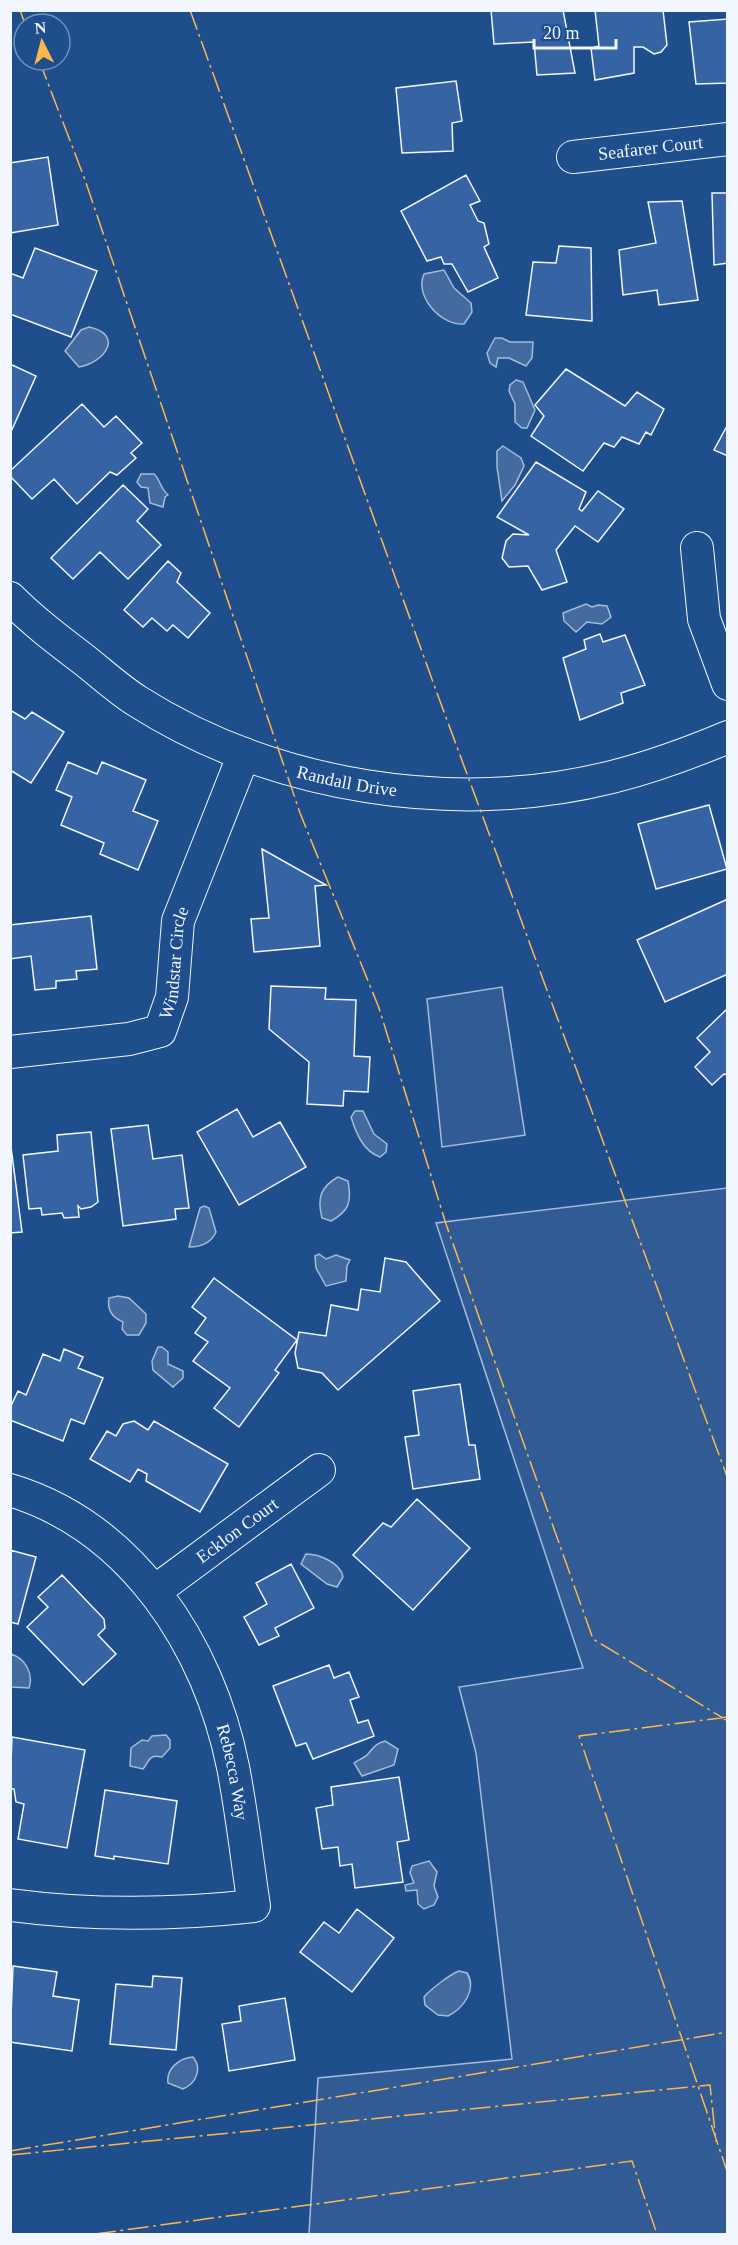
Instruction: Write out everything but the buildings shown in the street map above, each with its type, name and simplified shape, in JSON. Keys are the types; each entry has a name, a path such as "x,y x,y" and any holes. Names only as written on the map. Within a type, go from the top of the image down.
{"street":[{"name":"Seafarer Court","path":"573,156 728,139"},
{"path":"697,548 704,619 717,663 728,684"},
{"name":"Randall Drive","path":"10,598 33,620 136,700 194,732 244,754 307,774 372,787 481,794 547,789 612,777 675,758 728,737"},
{"name":"Windstar Circle","path":"10,1052 129,1039 160,1031 172,997 178,921 244,754"},
{"name":"Ecklon Court","path":"154,1592 319,1470"},
{"name":"Rebecca Way","path":"10,1490 66,1513 99,1535 129,1561 154,1592 195,1657 213,1698 232,1765 254,1906 141,1915 56,1911 10,1905"}],"shaded area":[{"path":"444,270 454,288 471,303 472,312 464,324 455,323 439,315 426,300 422,283 424,274"},
{"path":"89,327 106,336 107,348 96,360 79,367 65,351 81,330"},
{"path":"495,338 502,338 510,342 533,342 532,358 526,366 509,358 498,358 496,367 490,363 487,353"},
{"path":"516,380 523,382 535,410 527,428 522,428 515,422 515,404 509,391 510,385"},
{"path":"503,446 521,458 524,466 515,485 502,501 497,451"},
{"path":"141,474 154,474 158,478 168,495 165,497 163,507 150,503 148,488 141,487 137,482"},
{"path":"586,604 592,607 607,606 611,617 602,624 587,622 576,632 564,621 563,613"},
{"path":"502,987 525,1135 442,1147 427,999"},
{"path":"355,1111 363,1111 374,1134 387,1144 386,1152 380,1157 365,1146 358,1135 351,1117"},
{"path":"338,1177 348,1181 350,1195 348,1205 331,1221 322,1218 320,1199 327,1185"},
{"path":"727,1188 727,2234 309,2234 318,2078 512,2059 476,1753 459,1687 583,1668 436,1223"},
{"path":"204,1206 209,1208 216,1232 205,1244 189,1247 200,1208"},
{"path":"319,1254 326,1259 336,1255 350,1260 347,1266 346,1281 326,1286 316,1268 315,1256"},
{"path":"118,1296 129,1298 146,1314 146,1323 139,1335 127,1335 122,1329 123,1322 112,1313 109,1298"},
{"path":"158,1347 168,1352 168,1364 183,1371 183,1378 173,1387 153,1370 152,1361"},
{"path":"306,1554 323,1558 338,1568 343,1577 337,1587 327,1584 301,1564"},
{"path":"11,1654 27,1667 30,1677 29,1688 11,1687"},
{"path":"166,1735 170,1740 170,1748 162,1757 152,1757 143,1769 130,1766 131,1748 142,1740 148,1741 152,1736"},
{"path":"385,1741 398,1749 394,1765 362,1776 354,1763"},
{"path":"429,1861 437,1872 434,1886 438,1897 434,1905 424,1909 418,1904 417,1890 406,1891 405,1885 414,1883 410,1873 412,1866"},
{"path":"459,1971 467,1973 470,1979 470,1992 464,2003 454,2013 448,2016 438,2015 425,2005 424,1997 440,1982"},
{"path":"193,2057 196,2061 197,2075 192,2083 183,2089 168,2083 169,2073 174,2065"}],"power":[{"path":"190,10 437,693 728,1479"},
{"path":"44,72 84,177 300,813 379,1008 446,1224 593,1639 728,1721"},
{"path":"728,1717 579,1736 728,2174"},
{"path":"10,2151 728,2032"},
{"path":"10,2155 710,2085 716,2142"},
{"path":"95,2234 632,2161 657,2234"}]}
